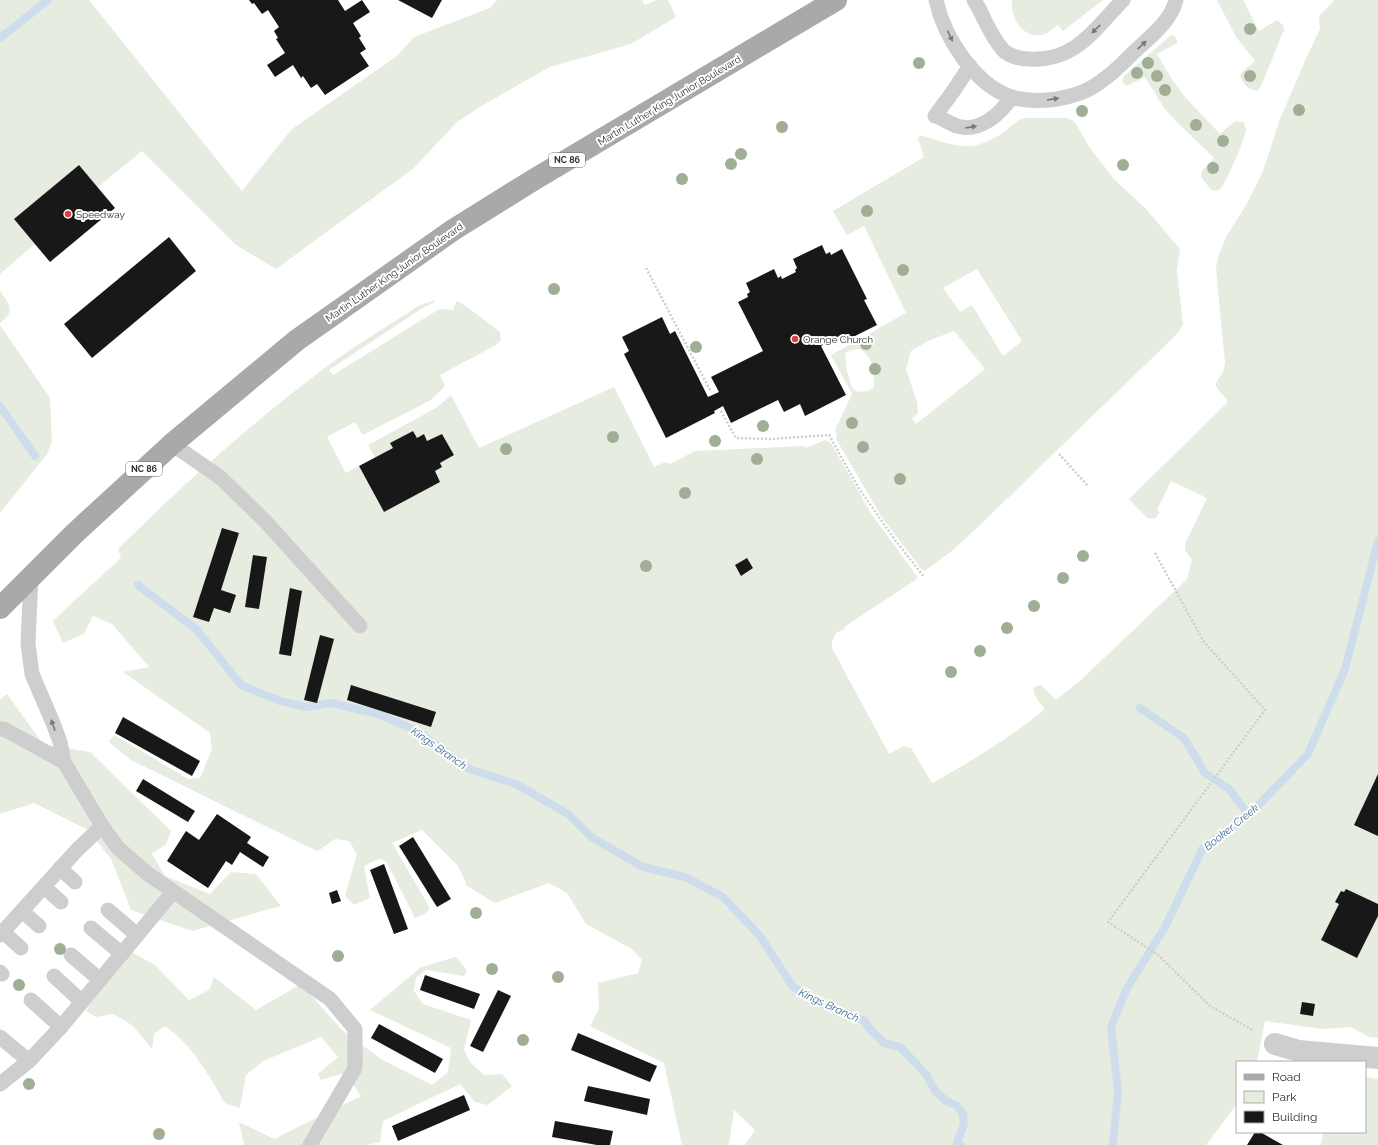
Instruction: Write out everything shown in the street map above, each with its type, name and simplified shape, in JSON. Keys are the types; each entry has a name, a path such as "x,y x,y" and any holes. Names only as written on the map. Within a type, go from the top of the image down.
{"main road":[{"name":"Martin Luther King Junior Boulevard","path":"0,608 75,533 172,444 298,340 453,230 535,179 836,0"}],"street":[{"path":"1275,1044 1299,1051 1378,1058"}],"lane":[{"path":"936,0 941,17 954,45 970,66 990,86 1012,97 1047,100 1069,96 1091,88 1111,74 1158,30 1174,10 1176,0"},
{"path":"974,0 989,29 1004,51 1020,59 1040,60 1071,51 1123,0"},
{"path":"970,66 935,116 942,118 956,126 966,128 977,126 999,113 1012,97"},
{"path":"172,444 222,478 265,522 360,626"},
{"path":"31,577 28,644 32,674 60,742 64,762 102,826 118,848 148,874 330,999 355,1029 355,1068 310,1145"},
{"path":"0,729 4,729 64,762"},
{"path":"21,948 1,934 60,868 102,826"},
{"path":"60,868 75,882"},
{"path":"44,887 62,902"},
{"path":"0,1084 29,1062 61,1027 173,892"},
{"path":"108,910 137,936"},
{"path":"22,911 39,926"},
{"path":"91,928 122,954"},
{"path":"71,955 100,980"},
{"path":"54,976 82,1002"},
{"path":"31,1000 61,1027"},
{"path":"0,1037 29,1062"}],"path":[{"path":"646,268 711,392"},
{"path":"721,411 736,438 770,439 829,435 858,487 895,540 924,577"},
{"path":"1060,454 1088,486"},
{"path":"1155,553 1204,642 1265,710 1108,922 1158,955 1210,1006 1275,1044"}],"green space":[{"path":"0,0 89,0 242,191 292,129 397,56 414,37 490,8 497,0 642,0 645,5 656,0 668,0 676,17 631,44 550,67 483,105 457,122 414,168 276,269 236,245 142,151 98,187 79,165 14,219 35,244 0,274"},
{"path":"1012,0 1103,0 1063,31 1058,25 1042,35 1035,35 1023,30 1015,19"},
{"path":"1217,0 1243,0 1259,31 1277,20 1283,25 1284,30 1258,90 1252,90 1249,88 1240,76 1243,71 1255,61 1236,37"},
{"path":"1333,0 1378,0 1378,1038 1369,1037 1351,1027 1322,1029 1265,1021 1257,1061 1236,1061 1236,1105 1206,1145 745,1145 755,1130 734,1110 729,1145 682,1145 664,1063 590,1026 599,1009 598,983 638,973 642,960 632,949 586,924 567,893 549,883 495,903 467,886 458,866 422,830 392,843 430,908 426,913 415,918 386,861 379,859 364,866 370,898 354,905 345,896 357,854 349,841 335,839 318,851 131,760 109,742 114,735 188,779 200,778 212,749 210,733 123,672 149,667 112,624 93,616 84,634 63,643 53,621 121,558 118,549 193,477 245,432 337,359 420,305 435,300 435,302 421,309 329,370 333,375 436,311 441,309 453,310 457,301 466,306 500,332 501,340 496,345 440,375 445,386 431,400 363,435 355,422 327,437 346,473 359,466 384,512 440,482 435,471 442,467 440,463 454,455 442,434 427,441 424,435 417,438 413,431 391,444 393,448 375,458 368,445 436,408 451,395 479,448 614,387 654,467 665,462 670,464 695,451 804,446 806,448 825,440 831,443 872,515 917,576 917,579 844,627 845,629 836,633 832,642 832,648 889,754 904,746 911,748 932,783 976,758 1018,730 1045,709 1035,696 1034,689 1036,686 1041,685 1056,700 1082,679 1187,579 1192,560 1185,550 1185,544 1207,498 1171,481 1157,510 1160,512 1155,519 1147,518 1129,499 1227,403 1227,400 1215,384 1223,372 1225,363 1216,269 1218,257 1226,237 1246,205 1263,171 1280,119 1320,29 1319,16 1334,1"},
{"path":"1171,35 1176,38 1177,43 1157,54 1171,78 1185,97 1220,134 1235,121 1243,122 1246,128 1231,169 1221,188 1216,191 1211,190 1201,177 1202,171 1214,158 1164,108 1145,77 1127,86 1122,81 1124,76"},
{"path":"1066,118 1074,121 1090,148 1115,180 1146,209 1180,249 1177,271 1183,325 1176,335 980,525 953,550 925,571 921,569 881,516 836,439 837,435 835,430 852,394 831,355 906,313 864,226 847,235 833,211 924,157 918,138 920,136 953,145 971,146 990,140 1001,134 1021,119","holes":["977,269 1022,341 1003,356 972,305 960,312 943,288","954,331 985,369 916,424 912,419 918,413 917,402 906,369 911,351 928,341","859,349 864,352 872,365 874,387 868,391 858,392 852,388 847,371 845,353"]},
{"path":"0,291 9,304 10,311 5,319 0,323"},
{"path":"0,325 50,398 52,442 47,454 0,513"},
{"path":"7,694 43,744 90,752 171,831 166,844 152,854 165,876 210,894 231,872 256,874 281,906 192,931 131,910 111,859 88,830 34,803 0,814 0,700"},
{"path":"130,951 155,965 189,1000 209,990 214,977 256,1010 301,984 342,1030 381,1059 432,1085 448,1072 451,1048 370,1010 421,967 456,957 467,970 464,976 426,970 416,978 414,991 423,1004 471,1020 464,1050 470,1062 484,1075 502,1074 512,1086 488,1105 475,1102 460,1084 383,1121 380,1142 367,1145 244,1145 239,1122 274,1139 361,1096 345,1073 321,1080 318,1074 338,1057 321,1037 263,1061 246,1075 240,1108 225,1103 206,1071 192,1052 165,1026 154,1034 152,1049 132,1025 113,1014 96,1017 86,1011 111,968"},
{"path":"1366,1077 1378,1079 1378,1145 1321,1145 1323,1133 1366,1133"}],"building":[{"path":"249,0 338,0 345,11 362,0 370,12 353,23 361,36 359,38 366,49 360,53 369,66 325,95 317,84 311,88 303,76 301,78 293,65 275,77 267,65 285,53 276,39 278,38 274,31 279,27 268,10 262,14 254,3 252,4"},
{"path":"398,0 442,0 432,18"},
{"path":"79,165 115,208 50,262 14,219"},
{"path":"169,237 196,271 92,358 64,324"},
{"name":"Orange Church","path":"822,245 826,254 830,252 831,255 842,249 867,299 864,300 877,325 845,341 841,335 821,346 846,395 805,416 800,404 784,412 778,400 731,423 723,406 714,411 715,413 666,438 624,354 629,351 622,337 662,317 670,334 675,331 708,397 719,392 711,377 763,351 738,302 748,297 747,294 750,292 746,283 774,269 778,278 781,276 782,279 796,272 795,270 797,268 793,259"},
{"path":"413,431 417,438 424,434 427,441 442,434 454,455 440,463 442,467 435,471 440,482 384,512 359,466 393,448 390,443"},
{"path":"222,528 239,533 221,590 236,595 230,613 214,608 209,622 193,617"},
{"path":"253,555 267,557 259,609 245,607"},
{"path":"747,558 753,568 741,576 735,565"},
{"path":"290,588 302,591 291,656 279,654"},
{"path":"320,635 334,639 317,703 304,700"},
{"path":"351,685 436,712 431,727 347,700"},
{"path":"123,717 200,761 192,776 115,733"},
{"path":"1378,774 1378,836 1354,825"},
{"path":"143,779 195,811 188,822 136,791"},
{"path":"217,814 251,837 247,843 269,857 263,867 240,852 232,865 226,861 208,888 167,861 186,831 199,840"},
{"path":"413,837 451,899 437,907 399,846"},
{"path":"384,864 408,929 394,934 370,870"},
{"path":"1346,889 1378,904 1378,916 1357,958 1321,940 1339,904 1335,902 1341,891 1344,892"},
{"path":"337,890 341,901 332,904 329,893"},
{"path":"425,975 480,994 474,1009 420,990"},
{"path":"498,990 511,996 483,1052 470,1046"},
{"path":"1302,1002 1315,1004 1313,1016 1300,1014"},
{"path":"379,1024 443,1059 435,1073 371,1038"},
{"path":"578,1033 657,1066 650,1082 571,1050"},
{"path":"588,1086 650,1099 647,1115 584,1101"},
{"path":"464,1095 470,1110 398,1141 392,1126"},
{"path":"555,1121 613,1131 610,1145 597,1145 552,1137"},
{"path":"1254,1133 1262,1133 1283,1145 1247,1145"}],"waterway":[{"path":"0,38 48,0"},
{"name":"Kings Branch","path":"0,406 35,456"},
{"name":"Booker Creek","path":"1113,1145 1118,1091 1111,1027 1126,990 1165,927 1203,848 1249,815 1308,754 1345,669 1378,541"},
{"name":"Kings Branch","path":"138,585 197,630 241,685 280,701 306,707 331,703 378,714 417,731 469,769 516,784 568,814 591,837 643,867 685,877 723,897 760,936 793,987 824,1005 865,1021 870,1030 884,1043 900,1047 926,1074 935,1091 946,1101 956,1105 963,1114 964,1124 957,1143 961,1145"},
{"path":"1140,708 1184,738 1205,773 1228,788 1249,815"}],"place":[{"name":"Speedway","path":"68,214"},
{"name":"Orange Church","path":"795,339"}]}
